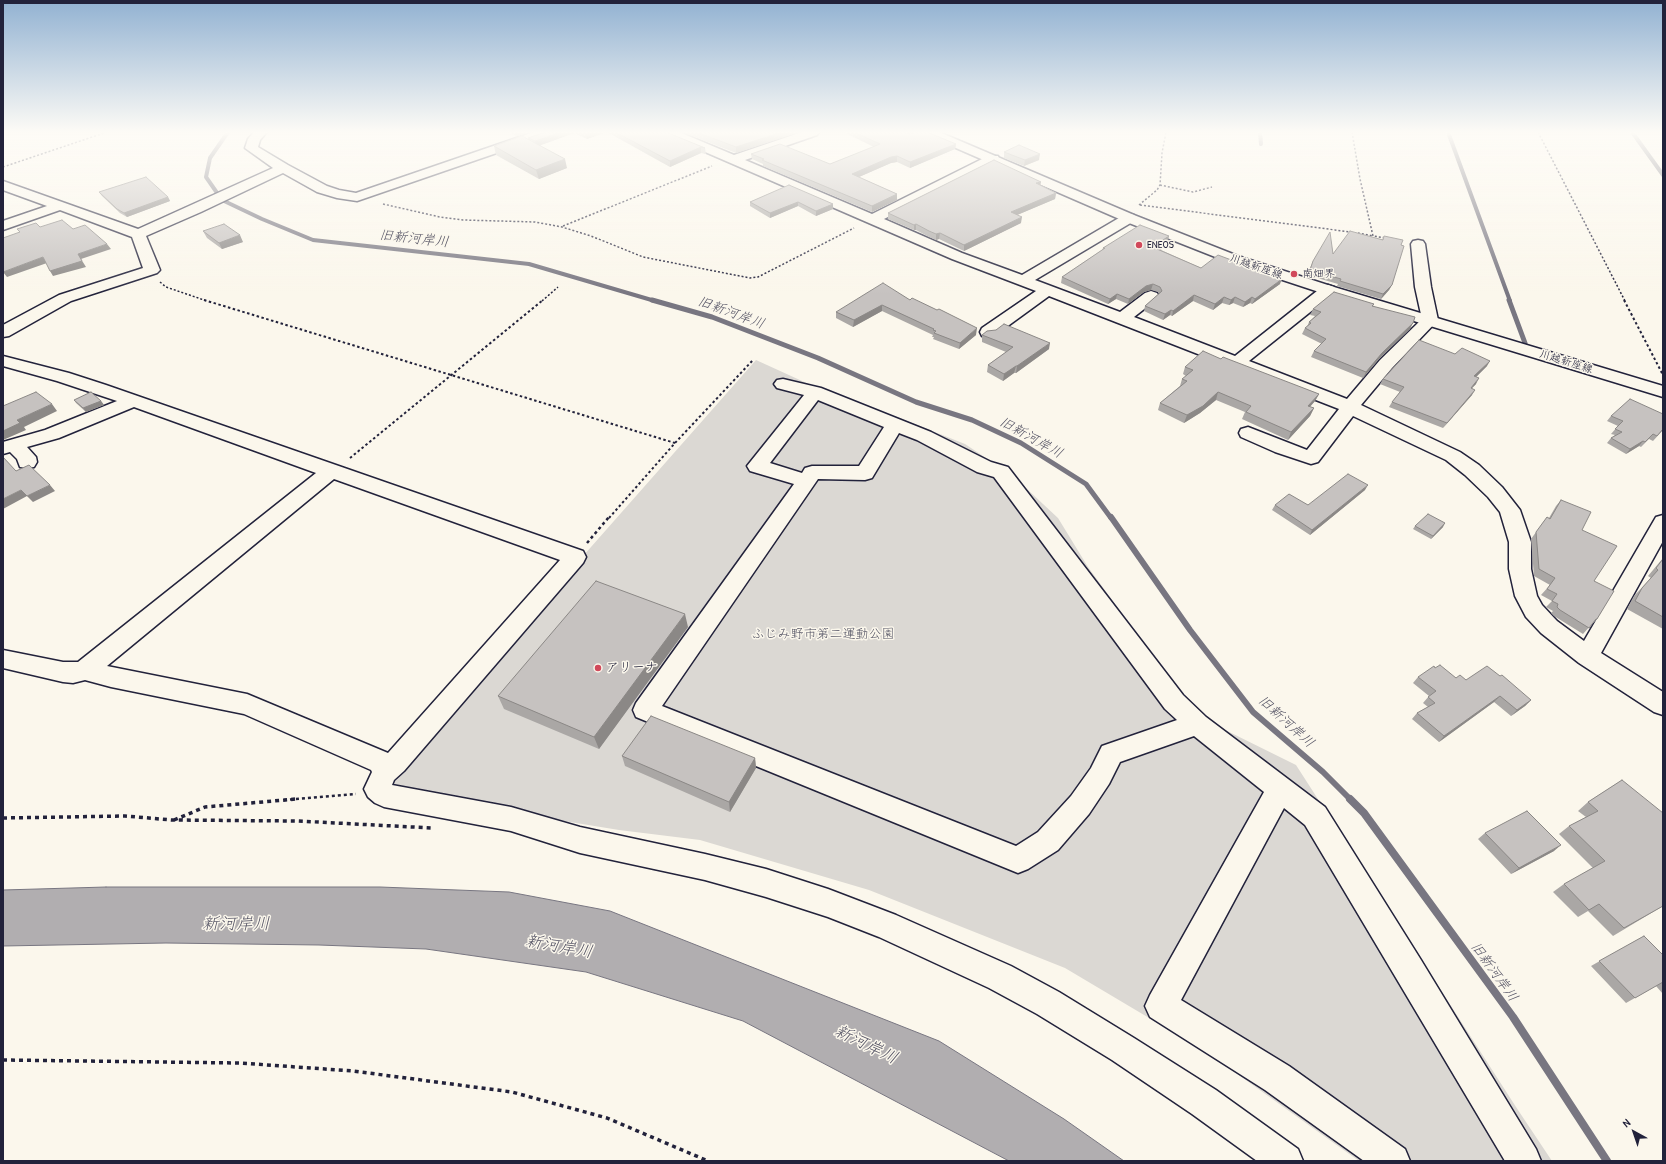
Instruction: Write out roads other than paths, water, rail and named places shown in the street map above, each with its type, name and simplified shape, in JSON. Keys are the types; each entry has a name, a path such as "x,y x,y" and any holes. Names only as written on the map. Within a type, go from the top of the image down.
{"street":[{"path":"7,186 138,234 244,186"},
{"path":"317,186 337,194 357,198 390,186"},
{"path":"798,186 957,256 1238,362 1350,407 1453,456 1472,470 1495,492 1510,510 1520,542 1520,569 1526,596 1534,611 1549,627 1587,656 1663,705"},
{"path":"873,218 937,186"},
{"name":"川越新座線","path":"1055,186 1127,218 1202,248 1328,290 1663,392"},
{"path":"3,226 59,206"},
{"path":"1023,281 1127,218"},
{"path":"3,332 65,298 152,270 138,234"},
{"path":"1248,432 1282,448 1311,458 1350,407 1386,364 1430,320 1418,244"},
{"path":"988,332 1013,313 1048,290"},
{"path":"1238,362 1328,290"},
{"path":"1122,318 1152,296"},
{"path":"3,361 63,377 575,557 395,763 382,782"},
{"path":"783,384 815,392 895,424 924,436 984,467 1001,472 1174,702 1197,724 1315,816 1524,1161"},
{"path":"807,481 757,466 815,392"},
{"path":"8,446 52,434 133,401"},
{"path":"895,424 865,472 833,472 812,474 645,710 1018,860 1048,841 1070,817 1100,776 1111,754 1197,724"},
{"path":"8,446 26,457 27,462"},
{"path":"3,659 63,672 79,672 85,670 332,471"},
{"path":"1587,656 1663,522"},
{"path":"85,670 111,677 248,704 381,762 384,795 512,819 580,840 705,867 828,903 886,925 1000,977 1048,1003 1123,1049 1204,1102 1286,1161"},
{"path":"1280,789 1161,1006 1277,1078 1393,1161"}],"water":[{"name":"新河岸川","path":"106,887 380,887 509,892 610,911 939,1041 1064,1119 1124,1161 1009,1161 743,1021 586,972 426,949 319,945 166,943 3,946 3,890"}],"waterway":[{"name":"旧新河岸川","path":"212,186 222,200 262,219 313,240 529,264 655,301"},
{"path":"1468,186 1510,301"},
{"name":"旧新河岸川","path":"652,300 712,317 818,358 916,402 972,420 1021,443 1086,484 1111,518"},
{"path":"1509,300 1525,343"},
{"name":"旧新河岸川","path":"1111,517 1190,630 1253,712 1323,772 1364,813 1513,1017 1607,1161"}],"place":[{"name":"ENEOS","path":"1139,245"},
{"name":"南畑界","path":"1294,274"},
{"name":"アリーナ","path":"598,668"}],"park label":[{"name":"ふじみ野市第二運動公園","path":"823,635"}]}
